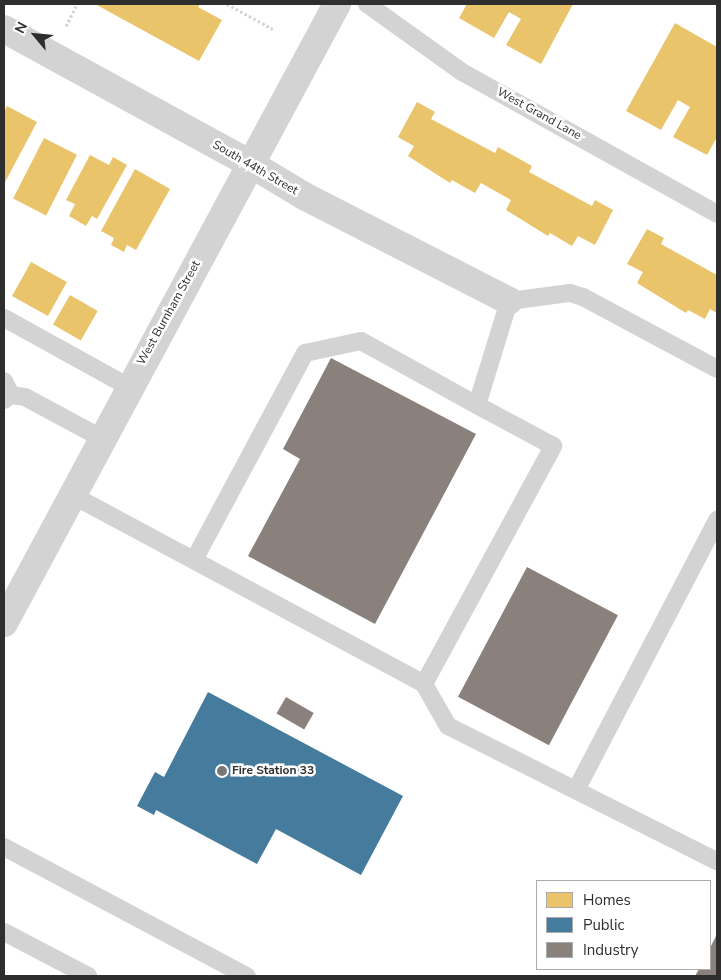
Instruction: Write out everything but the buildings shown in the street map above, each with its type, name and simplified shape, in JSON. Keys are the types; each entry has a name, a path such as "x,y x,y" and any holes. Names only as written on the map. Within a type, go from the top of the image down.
{"street":[{"name":"West Burnham Street","path":"4,623 101,438 337,4"},
{"name":"South 44th Street","path":"4,30 251,164 304,196 509,301"}],"lane":[{"name":"West Grand Lane","path":"367,4 462,72 717,214"},
{"path":"476,405 509,301 570,293 583,297 717,368"},
{"path":"4,318 129,387"},
{"path":"194,560 305,353 361,341 553,446 424,684"},
{"path":"6,392 25,397 101,438"},
{"path":"72,495 424,684 448,726 717,861"},
{"path":"576,790 717,520"},
{"path":"4,847 247,976"},
{"path":"4,932 88,976"}],"path":[{"path":"227,4 273,29"}],"place":[{"name":"Fire Station 33","path":"222,771"}]}
